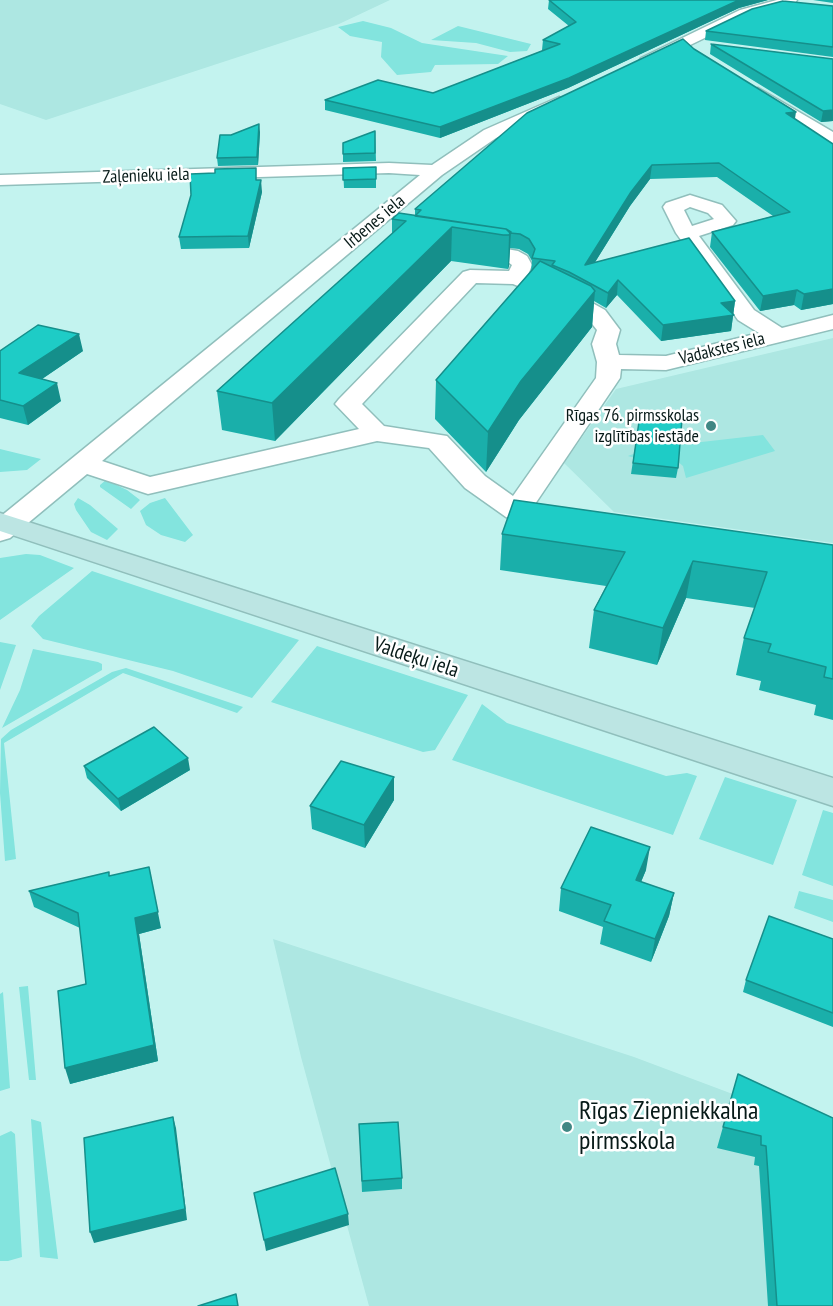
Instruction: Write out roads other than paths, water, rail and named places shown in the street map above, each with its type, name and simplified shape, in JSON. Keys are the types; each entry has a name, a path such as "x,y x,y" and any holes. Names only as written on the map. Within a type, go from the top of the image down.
{"street":[{"path":"625,70 745,13 791,3"},
{"path":"684,43 705,52"},
{"path":"747,86 833,139"},
{"name":"Irbenes iela","path":"3,526 85,464 436,171 490,134 572,96"},
{"name":"Zaļenieku iela","path":"0,180 388,168 436,171"},
{"path":"363,232 391,236"},
{"path":"686,233 746,315 778,335"},
{"path":"445,245 511,255 520,260 522,265 516,278"},
{"path":"377,433 348,404 470,276 516,278 559,294 597,315 609,330 604,344 609,362 608,378 516,511"},
{"name":"Vadakstes iela","path":"609,362 666,363 833,322"},
{"path":"85,464 148,486 377,433 438,442 475,482 516,511 545,521 568,524"},
{"name":"Valdeķu iela","path":"3,526 833,792"}],"place":[{"name":"Rīgas 76. pirmsskolas izglītības iestāde","path":"711,426"},
{"name":"Rīgas Ziepniekkalna pirmsskola","path":"567,1127"}]}
